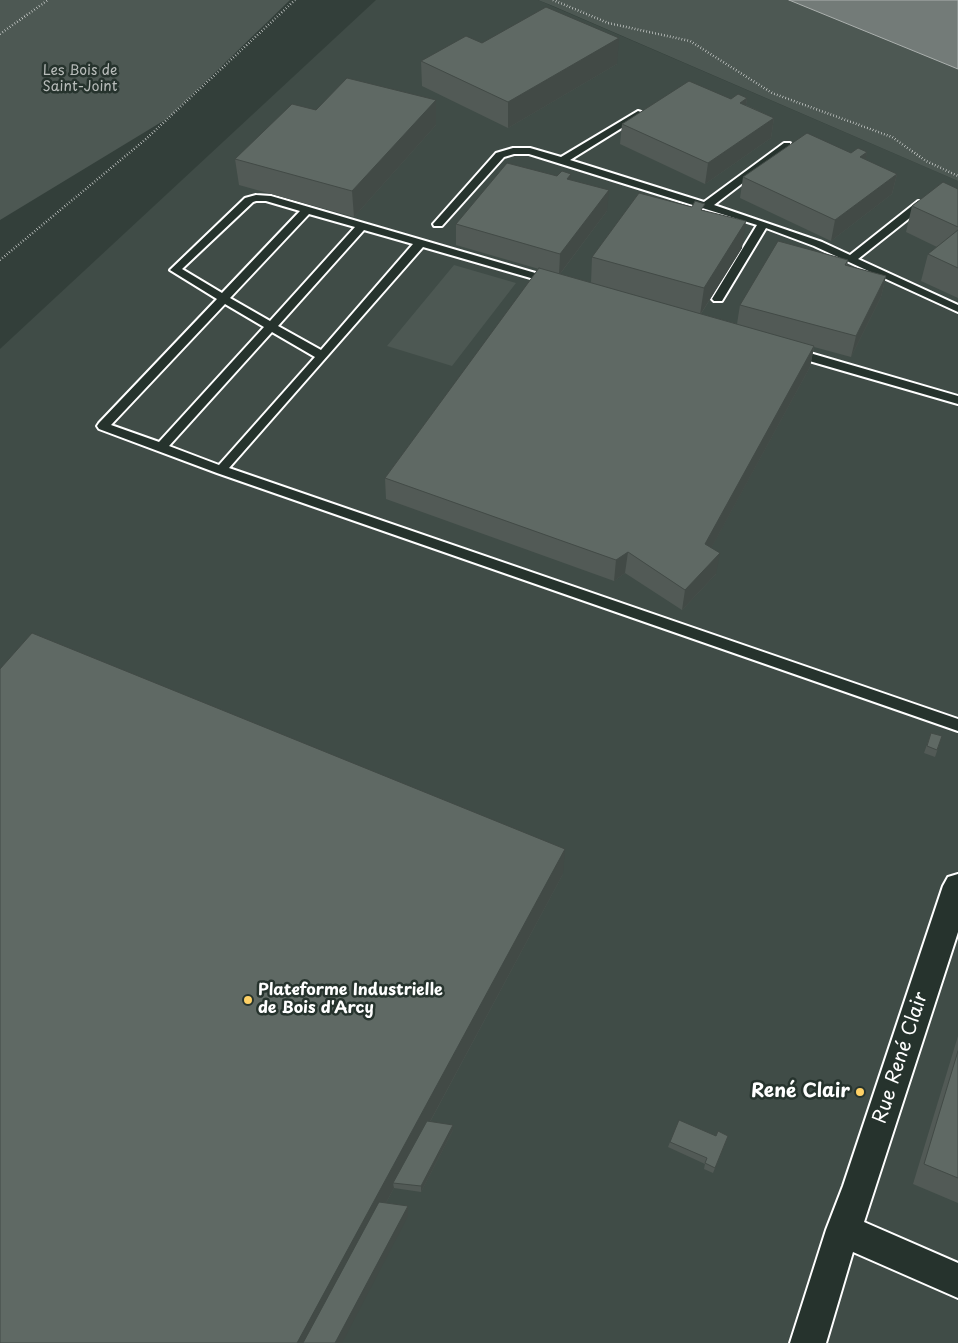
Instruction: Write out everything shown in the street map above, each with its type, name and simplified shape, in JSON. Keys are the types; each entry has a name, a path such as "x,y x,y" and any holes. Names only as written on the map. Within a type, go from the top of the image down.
{"street":[{"name":"Rue René Clair","path":"808,1343 843,1230 950,937 958,886"},
{"path":"843,1230 958,1281"}],"lane":[{"path":"562,161 649,108"},
{"path":"706,206 787,144"},
{"path":"438,224 504,153 530,151 764,224 818,244 958,309"},
{"path":"322,356 175,270 249,200 267,198 561,284"},
{"path":"851,259 922,203"},
{"path":"307,210 103,426 221,470 958,725"},
{"path":"718,299 764,224"},
{"path":"162,448 362,226"},
{"path":"221,470 420,243"},
{"path":"788,351 958,400"}],"path":[{"path":"0,34 48,0"},
{"path":"0,260 146,139 295,0"},
{"path":"553,0 608,23 690,41 772,92 892,137 926,161 958,176"}],"shaded area":[{"path":"376,0 538,0 958,181 958,1343 0,1343 0,349"},
{"path":"789,0 958,0 958,69"}],"green space":[{"name":"Les Bois de Saint-Joint","path":"0,0 290,0 168,118 0,220"},
{"path":"538,0 958,0 958,181 553,6"},
{"path":"454,265 516,283 452,366 387,346"}],"building":[{"path":"546,7 619,38 508,102 421,61 466,36 482,43"},
{"path":"347,78 436,100 352,191 235,159 292,104 316,110"},
{"path":"689,81 731,99 738,94 747,98 740,103 774,118 708,163 622,124"},
{"path":"807,133 851,153 858,148 867,152 860,157 897,174 835,220 743,177"},
{"path":"507,163 557,176 562,171 571,174 567,179 609,190 560,254 456,224"},
{"path":"943,182 958,189 958,227 912,206"},
{"path":"639,193 692,207 695,201 705,204 701,210 746,221 704,288 592,257"},
{"path":"958,230 958,268 928,254"},
{"path":"778,241 848,260 845,265 886,276 856,336 740,305"},
{"path":"539,268 814,346 705,544 720,553 685,590 628,552 616,560 385,478"},
{"name":"Plateforme Industrielle de Bois d'Arcy","path":"32,633 565,849 297,1343 0,1343 0,669"},
{"path":"931,733 942,736 937,750 927,746"},
{"path":"958,1051 958,1178 924,1164"},
{"path":"679,1120 716,1136 718,1131 728,1136 715,1168 705,1163 707,1158 670,1142"},
{"path":"427,1121 453,1125 421,1186 393,1183"},
{"path":"379,1202 408,1206 335,1343 303,1343"}],"place":[{"name":"Plateforme Industrielle de Bois d'Arcy","path":"248,1000"},
{"name":"René Clair","path":"860,1092"}]}
